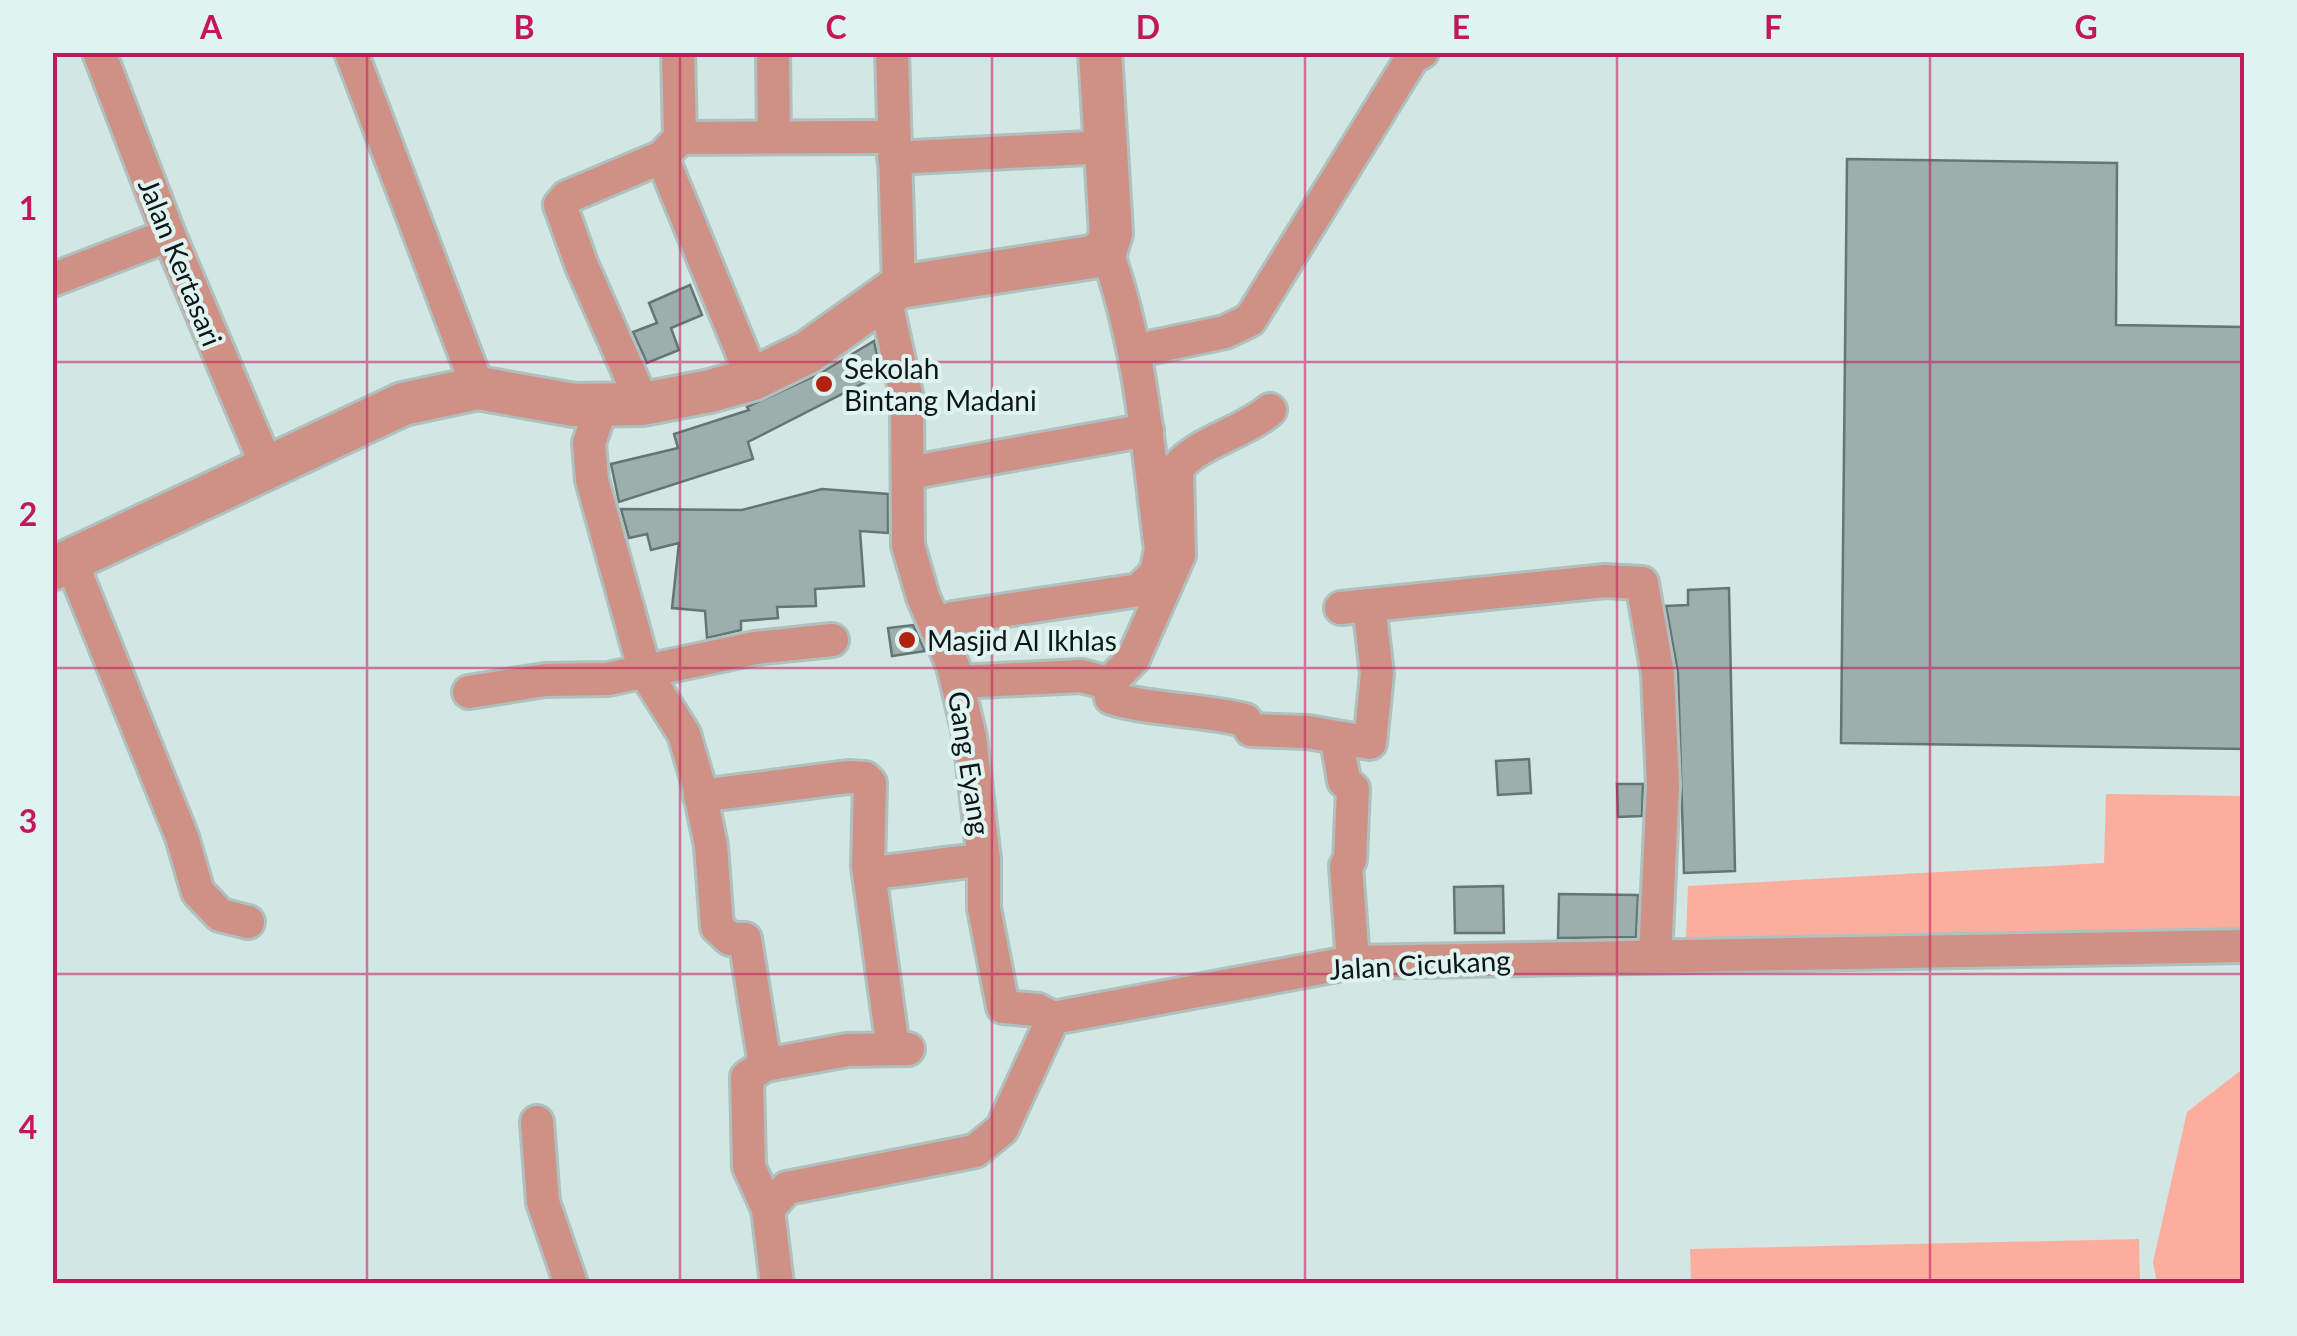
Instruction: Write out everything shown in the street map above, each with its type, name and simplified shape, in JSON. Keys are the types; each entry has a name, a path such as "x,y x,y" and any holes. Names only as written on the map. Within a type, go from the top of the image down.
{"street":[{"name":"Jalan Kertasari","path":"99,52 168,235 268,469"},
{"path":"351,52 478,388"},
{"path":"678,52 671,147 753,379"},
{"path":"773,52 774,137"},
{"name":"Gang Eyang","path":"892,52 892,292 908,398 908,545 923,597 958,682 970,737 984,860 984,908 1003,1007 1038,1010 1053,1018"},
{"path":"953,618 1139,590 1156,573 1161,550 1134,350 1125,304 1106,250 1111,233 1100,52"},
{"path":"1134,350 1226,332 1250,320 1412,58 1422,52"},
{"path":"622,405 560,204 567,196 671,147 774,137 894,148 1106,146"},
{"path":"52,280 168,235"},
{"path":"248,922 220,915 198,892 182,837 62,565 403,404 478,388 574,406 622,405 753,379 808,352 892,292 1082,261 1106,250"},
{"path":"622,405 590,444 592,480 645,672 684,734 710,846 717,926 730,939 745,939 764,1065"},
{"path":"1109,683 1132,659 1178,555 1177,469 1184,457 1253,424 1270,410"},
{"path":"919,471 1146,430"},
{"path":"1109,683 1112,698 1133,704 1206,710 1245,720 1251,730 1308,732 1370,743 1378,674 1355,606 1605,581 1642,583 1658,674 1663,785 1655,956"},
{"path":"469,692 645,672 755,648 832,640"},
{"path":"958,682 1082,676 1109,683"},
{"path":"1337,740 1344,781 1353,789 1350,860 1346,866 1353,962"},
{"path":"700,796 865,778 870,783 869,873 900,1048 836,1051 764,1065 747,1077 749,1167 768,1208 777,1284"},
{"path":"869,873 916,872 944,864 984,860"},
{"name":"Jalan Cicukang","path":"1053,1018 1353,962 2244,946"},
{"path":"768,1208 787,1188 975,1152 989,1144 1002,1129 1053,1018"},
{"path":"537,1122 543,1202 571,1284"}],"shaded area":[{"path":"2106,794 2244,796 2244,936 1685,960 1688,886 2104,863"},
{"path":"2244,1068 2244,1283 2157,1283 2153,1262 2187,1112"},
{"path":"2139,1239 2140,1283 1691,1283 1690,1249"}],"building":[{"path":"1847,159 2117,163 2116,325 2244,327 2244,749 1841,743"},
{"path":"690,285 702,315 671,328 679,350 647,363 633,332 657,323 649,303"},
{"path":"874,341 881,374 748,442 753,459 619,502 611,464 678,448 674,434 749,410 747,407 819,374"},
{"path":"822,489 888,494 888,533 860,531 864,586 815,589 816,606 777,607 778,618 741,621 741,630 707,638 705,611 672,608 679,543 651,550 647,534 629,538 621,509 742,510"},
{"path":"1729,588 1735,871 1684,873 1678,673 1666,606 1688,605 1688,590"},
{"name":"Masjid Al Ikhlas","path":"913,625 925,651 892,656 888,628"},
{"path":"1529,759 1531,793 1498,795 1496,761"},
{"path":"1617,784 1643,784 1642,816 1618,817"},
{"path":"1503,886 1504,933 1455,933 1454,887"},
{"path":"1559,894 1638,895 1636,937 1558,938"}],"place":[{"name":"Sekolah Bintang Madani","path":"824,384"},
{"name":"Masjid Al Ikhlas","path":"907,640"}]}
